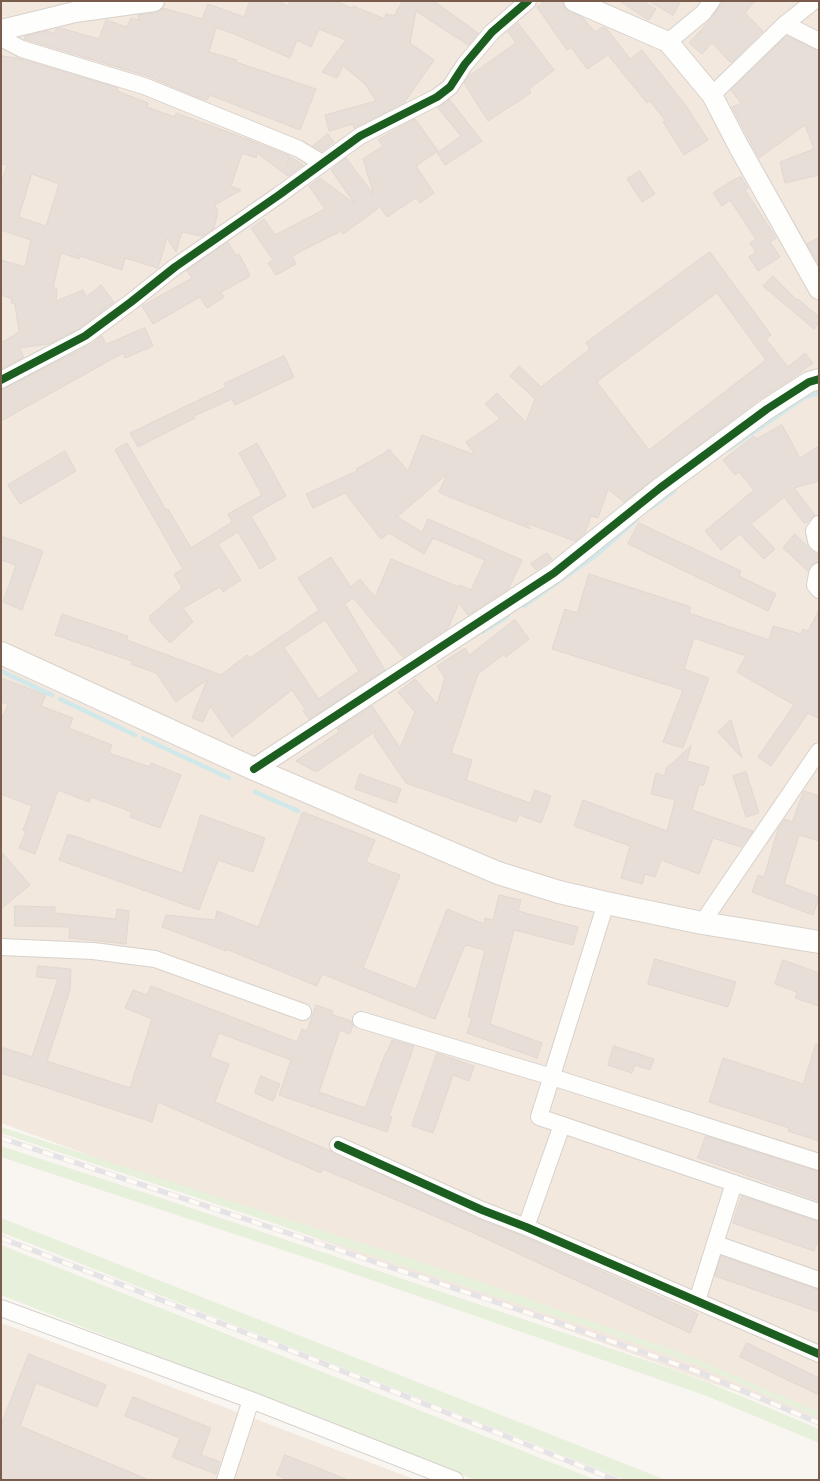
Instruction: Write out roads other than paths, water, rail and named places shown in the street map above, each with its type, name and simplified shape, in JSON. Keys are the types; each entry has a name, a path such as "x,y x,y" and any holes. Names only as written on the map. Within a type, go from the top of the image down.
{"main road":[{"path":"1,653 254,769 498,873 559,892 606,903 702,923 819,942"}],"street":[{"path":"1,30 75,12 154,1"},
{"path":"1,380 85,336 175,267 360,136 437,97 450,86 492,32 528,1"},
{"path":"574,1 668,42 712,95 819,289"},
{"path":"668,42 703,13 712,1"},
{"path":"712,95 785,24 814,1"},
{"path":"785,24 819,42"},
{"path":"1,38 22,49 144,86 299,149 322,163"},
{"path":"254,769 554,573 660,488 744,426 809,382 819,379"},
{"path":"819,524 814,531 816,541 819,544"},
{"path":"819,571 816,574 815,585 819,590"},
{"path":"702,923 819,751"},
{"path":"606,903 539,1117 819,1212"},
{"path":"1,947 92,951 155,959 302,1012"},
{"path":"361,1020 552,1077 819,1162"},
{"path":"526,1227 562,1125"},
{"path":"338,1146 482,1210 526,1227 819,1354"},
{"path":"697,1301 734,1183"},
{"path":"716,1244 819,1280"},
{"path":"1,1308 252,1400 455,1480"},
{"path":"225,1480 252,1400"}],"waterway":[{"path":"729,449 805,397 819,393"},
{"path":"651,508 674,491"},
{"path":"524,606 595,556 637,519"},
{"path":"482,632 508,616"},
{"path":"1,671 52,695"},
{"path":"60,699 135,735"},
{"path":"143,738 229,778"},
{"path":"255,792 298,811"}],"railway":[{"path":"1,1138 568,1326 696,1371 819,1423"},
{"path":"1,1238 267,1341 616,1480"}]}
